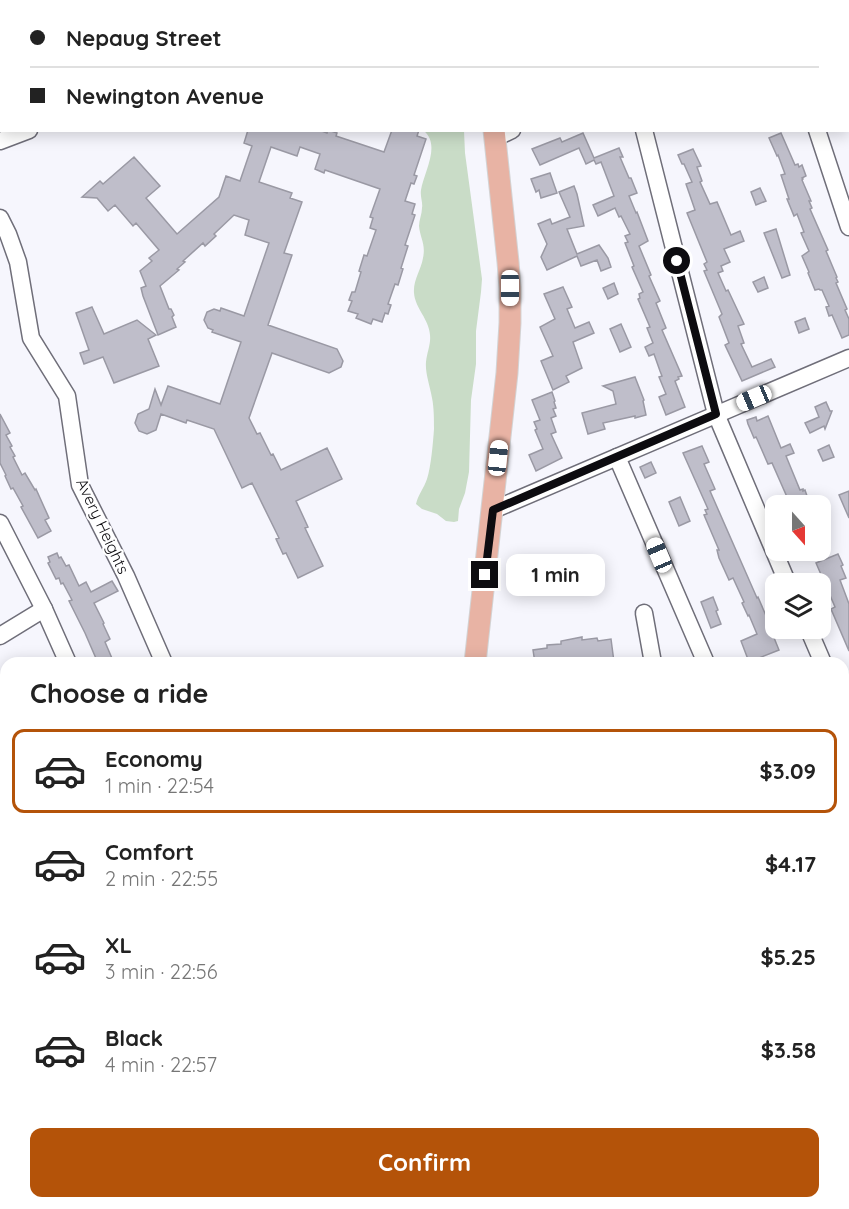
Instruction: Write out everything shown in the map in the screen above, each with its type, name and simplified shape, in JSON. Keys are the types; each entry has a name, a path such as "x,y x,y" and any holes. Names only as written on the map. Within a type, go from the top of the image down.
{"main road":[{"path":"476,657 493,510 510,322 500,133"}],"street":[{"path":"0,141 24,132"},
{"path":"645,132 716,414 783,573"},
{"path":"818,132 849,227"},
{"name":"Avery Heights","path":"0,218 18,262 31,338 67,396 80,485 126,576 161,657"},
{"path":"493,510 849,357"},
{"path":"618,457 703,657"},
{"path":"0,523 44,609 65,657"},
{"path":"0,636 44,609"},
{"path":"644,613 652,657"},
{"path":"813,639 820,657"}],"green space":[{"path":"425,132 464,132 482,279 471,400 469,472 458,521 454,522 446,521 416,504 428,474 434,429 433,405 426,366 430,335 414,293 424,253 419,226 422,206 421,190 431,151 429,137"}],"building":[{"path":"247,132 334,132 337,133 336,136 384,152 391,132 418,132 417,136 426,139 414,175 417,176 414,184 411,183 405,201 415,204 412,214 415,215 405,245 408,246 401,268 403,269 388,304 391,305 388,314 385,313 382,322 373,319 371,324 356,318 358,314 348,311 352,301 349,300 352,292 355,292 364,255 367,256 376,230 370,228 373,218 370,217 380,189 325,170 324,173 315,169 320,154 300,147 297,156 271,147 259,182 292,193 290,198 302,202 284,253 292,255 268,325 337,349 343,361 341,367 329,373 272,353 249,418 281,470 327,448 342,479 296,501 308,527 305,528 323,566 298,578 286,553 283,554 276,539 279,538 252,483 242,488 214,429 187,420 186,423 161,414 156,430 147,434 139,431 135,423 138,414 149,409 155,389 161,405 168,386 220,404 241,342 212,332 213,330 208,328 204,320 207,312 214,309 220,311 221,308 244,316 269,243 245,235 249,220 234,215 214,234 216,236 205,246 203,243 183,261 185,262 177,269 179,270 160,286 169,309 174,315 172,317 176,327 158,335 143,296 141,288 146,286 140,271 152,261 149,258 159,250 136,223 133,226 115,205 108,211 97,198 82,197 100,181 103,184 134,157 160,186 146,198 177,234 219,197 226,176 240,181 252,146 244,143"},
{"path":"583,133 594,158 619,148 623,157 620,157 637,193 629,196 648,241 639,246 660,301 656,303 666,328 662,330 682,376 675,381 685,407 666,415 659,397 666,394 659,377 662,376 654,354 649,356 645,347 653,343 647,328 650,327 638,299 639,294 643,292 625,243 628,242 625,236 630,234 615,208 598,216 593,205 614,196 601,162 596,164 594,160 586,164 579,148 540,165 532,149 560,138 562,142"},
{"path":"781,133 795,165 798,164 799,167 802,165 806,176 802,180 811,201 809,201 812,208 810,209 828,250 826,251 837,277 838,282 836,283 847,309 845,310 849,319 849,335 842,338 832,315 829,316 826,307 829,306 822,290 815,290 802,256 809,251 801,233 804,232 797,214 794,216 787,199 789,199 781,175 785,174 769,138"},
{"path":"693,149 701,166 697,167 702,181 700,182 710,204 717,202 731,235 740,231 744,241 724,249 730,262 721,266 723,271 718,273 744,324 738,326 744,343 741,344 752,367 771,359 775,367 742,381 725,345 729,343 719,317 722,314 704,271 707,270 704,264 707,262 687,213 695,210 686,184 692,182 678,155"},
{"path":"550,173 557,193 541,198 539,190 536,192 531,179"},
{"path":"574,186 584,226 567,229 577,254 599,245 611,267 601,271 597,260 581,266 577,256 547,270 541,257 547,244 538,224 550,219 552,224 570,217 559,192"},
{"path":"760,188 766,201 756,205 751,192"},
{"path":"776,229 790,275 782,278 764,233"},
{"path":"764,277 768,288 758,292 753,282"},
{"path":"614,283 618,294 608,299 603,288"},
{"path":"563,287 572,307 567,309 575,328 589,322 594,333 573,342 582,368 566,376 569,382 553,390 541,361 553,356 540,327 555,319 544,294"},
{"path":"92,307 104,334 137,320 156,335 148,339 159,366 114,383 103,357 84,364 80,353 89,350 76,313"},
{"path":"805,318 809,329 799,333 795,322"},
{"path":"621,324 631,347 620,352 610,329"},
{"path":"635,377 644,400 646,415 603,423 605,429 588,434 582,413 616,404 613,391 603,386"},
{"path":"552,392 556,408 553,409 556,416 551,418 556,432 551,434 562,458 536,471 529,455 543,449 535,430 537,429 534,422 540,420 532,400"},
{"path":"826,402 832,411 825,429 824,426 810,433 805,423 819,417 815,407"},
{"path":"0,414 10,433 6,435 12,446 10,447 15,456 13,457 22,475 25,473 36,489 49,518 45,520 51,531 38,538 21,507 23,506 13,488 11,489 0,463"},
{"path":"768,416 781,448 790,444 794,453 786,456 800,490 805,490 807,495 786,495 772,463 768,464 747,420 756,417 757,421"},
{"path":"829,445 834,457 823,461 818,450"},
{"path":"702,446 709,462 704,464 715,489 710,491 765,613 765,639 775,639 779,650 762,657 747,657 741,641 757,634 733,578 729,580 719,558 717,550 719,550 704,515 707,514 705,510 708,509 683,453"},
{"path":"651,462 656,473 645,478 640,467"},
{"path":"849,491 849,518 839,495"},
{"path":"680,497 690,521 679,526 669,502"},
{"path":"57,553 66,566 69,565 79,586 86,582 91,592 112,581 118,591 94,603 110,639 105,642 111,657 95,657 69,601 72,600 63,583 61,584 59,578 56,579 48,563 50,562 48,557"},
{"path":"838,554 846,578 840,580 849,604 849,651 831,609 835,607 831,598 831,573 820,573 816,563 831,561 831,557"},
{"path":"713,597 721,624 711,628 701,602"},
{"path":"582,637 582,640 611,639 613,657 534,657 533,650 547,648 547,645 561,644 561,641"}],"route":[{"path":"485,575 493,510 716,414 677,261"}]}
